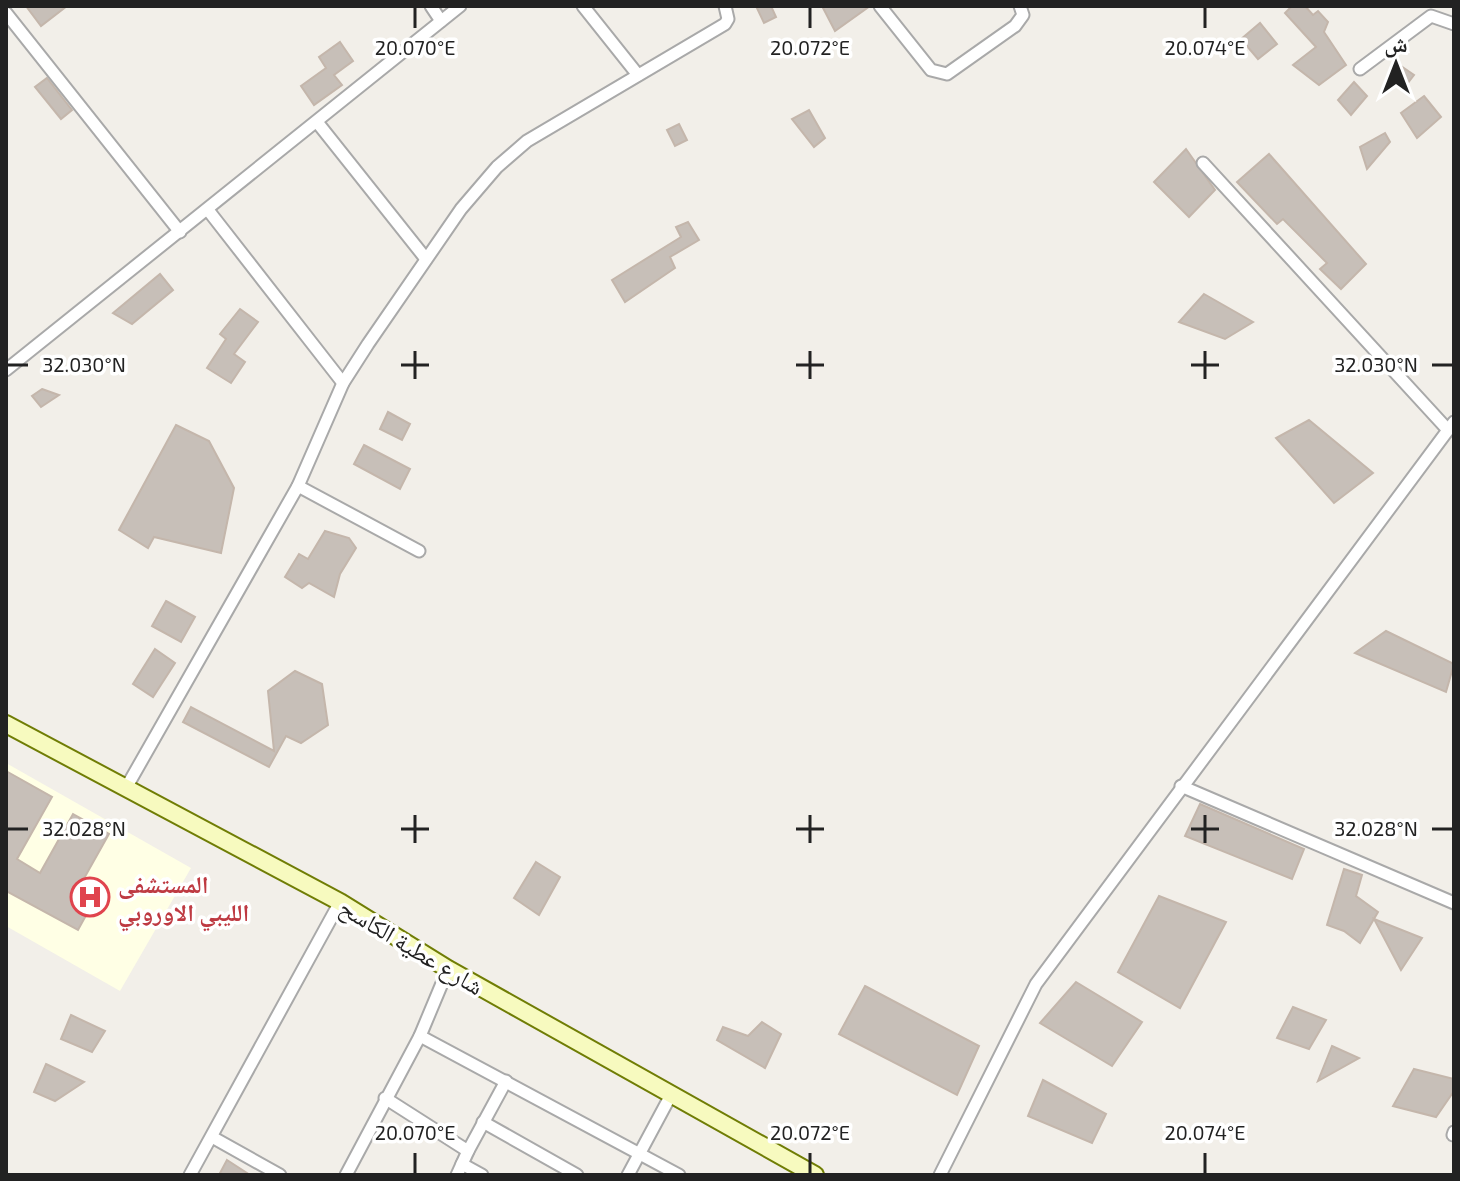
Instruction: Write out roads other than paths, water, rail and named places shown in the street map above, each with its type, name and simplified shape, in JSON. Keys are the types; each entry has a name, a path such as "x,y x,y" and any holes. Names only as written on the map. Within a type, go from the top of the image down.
{"street":[{"path":"431,6 441,21"},
{"path":"6,370 460,6"},
{"path":"583,6 638,75"},
{"path":"126,788 298,486 343,383 461,209 497,167 527,141 725,24 728,19 725,6"},
{"path":"880,6 931,70 947,74 1015,26 1023,15 1020,6"},
{"path":"6,13 180,232"},
{"path":"1360,69 1431,16 1454,24"},
{"path":"317,122 426,259"},
{"path":"940,1175 1036,984 1451,426 1203,163"},
{"path":"208,210 343,383"},
{"path":"298,486 419,551"},
{"name":"شارع عطية الكاسح","path":"6,724 340,902 448,969 815,1175"},
{"path":"1181,786 1454,903"},
{"path":"190,1175 340,902"},
{"path":"346,1175 420,1036 448,969"},
{"path":"420,1036 679,1175"},
{"path":"482,1175 459,1170 506,1081"},
{"path":"628,1175 672,1093"},
{"path":"385,1098 468,1151"},
{"path":"483,1122 577,1175"},
{"path":"212,1137 280,1175"}],"place":[{"name":"المستشفی الليبي الاوروبي","path":"90,897"}]}
